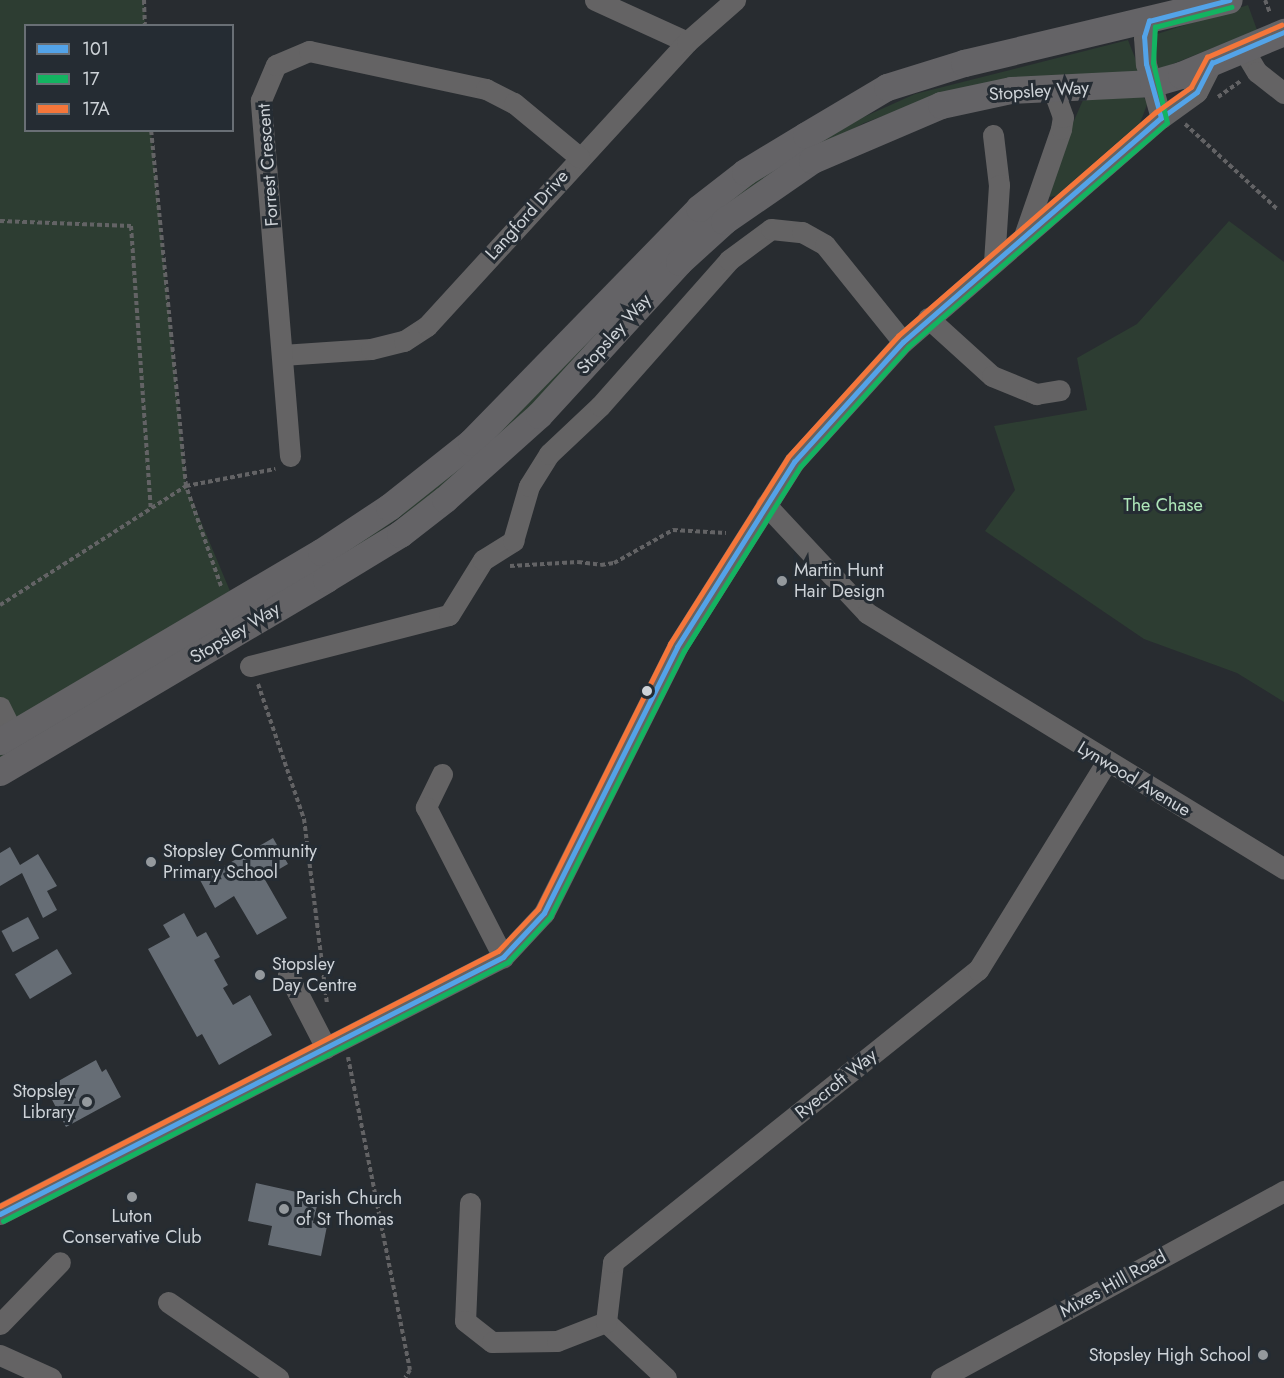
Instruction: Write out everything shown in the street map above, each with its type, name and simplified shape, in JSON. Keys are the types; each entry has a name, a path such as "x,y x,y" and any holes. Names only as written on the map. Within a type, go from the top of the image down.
{"main road":[{"name":"Stopsley Way","path":"7,737 310,558 389,507 471,442 540,375 644,261 699,208 745,172 887,87 964,63 1149,21 1229,0"},
{"name":"Stopsley Way","path":"0,772 326,579 436,506 539,415 709,235 812,160 865,134 941,105 976,95 1153,83 1212,63 1243,49 1281,22"}],"street":[{"path":"595,0 687,42"},
{"name":"Langford Drive","path":"282,355 371,349 404,341 427,326 579,157 687,42 735,0"},
{"path":"1149,21 1143,37 1153,83 1168,122"},
{"path":"1243,49 1257,72 1284,93"},
{"name":"Forrest Crescent","path":"290,456 261,100 276,65 309,51 486,89 514,103 579,157"},
{"path":"0,1214 503,957 544,913 677,646 740,542 794,462 903,342 928,318 1024,236 1168,122 1197,92 1212,63"},
{"path":"1024,236 1061,129 1063,117 1053,90"},
{"path":"993,135 999,185 994,262"},
{"name":"Stopsley Way","path":"250,666 448,615 483,560 513,541 529,486 549,454 600,406 729,260 771,229 802,232 825,245 903,342"},
{"path":"928,318 992,376 1036,394 1060,390"},
{"name":"Lynwood Avenue","path":"766,505 867,613 1106,762 1284,869"},
{"path":"0,707 7,737"},
{"name":"Ryecroft Way","path":"606,1322 613,1262 978,970 1106,762"},
{"path":"442,774 426,807 503,957"},
{"path":"288,974 335,1044"},
{"name":"Mixes Hill Road","path":"941,1378 1284,1191"},
{"path":"470,1203 465,1321 492,1342 556,1341 606,1322 666,1378"},
{"path":"0,1324 60,1262"},
{"path":"168,1302 278,1378"},
{"path":"0,1355 51,1378"}],"path":[{"path":"144,0 145,24"},
{"path":"1264,0 1270,14 1281,22"},
{"path":"1210,102 1257,72"},
{"path":"1168,122 1182,121 1191,115"},
{"path":"1182,121 1277,209"},
{"path":"151,132 186,486 222,590"},
{"path":"0,221 131,226 151,509"},
{"path":"0,605 186,486 282,467 282,458 290,456"},
{"path":"483,560 515,567 578,562 602,565 614,563 673,530 723,531 740,542"},
{"path":"250,666 304,819 328,1014"},
{"path":"335,1044 410,1370 405,1378"}],"green space":[{"path":"0,0 144,0 145,24 24,24 24,132 151,132 186,486 230,591 0,732"},
{"path":"1248,5 1257,30 1158,70 1152,53 1157,34"},
{"path":"1128,40 1139,68 1137,72 953,90 864,123 764,178 550,390 438,491 364,542 0,759 0,751 483,446 727,198 837,129 915,94"},
{"path":"1141,95 1148,102 1140,123 1056,196 1049,197 1059,155 1083,100"},
{"name":"The Chase","path":"1229,221 1284,262 1284,702 1237,673 1144,639 985,531 1015,490 994,426 1087,410 1077,358 1137,324"}],"building":[{"path":"273,838 288,864 264,878 287,918 257,935 234,896 215,908 200,880"},
{"path":"10,847 20,865 38,854 57,886 47,891 57,910 43,918 22,873 0,886 0,853"},
{"path":"184,913 197,937 206,932 220,957 214,960 228,985 223,988 233,1005 250,995 272,1035 219,1065 202,1034 197,1037 148,949 170,937 163,925"},
{"path":"28,917 39,938 13,952 2,931"},
{"path":"57,949 72,974 30,999 15,974"},
{"path":"96,1060 102,1072 106,1069 121,1097 66,1127 46,1088"},
{"name":"Parish Church of St Thomas","path":"256,1183 319,1197 313,1223 327,1226 321,1256 268,1245 272,1226 248,1221"}],"transit line":[{"name":"101","path":"1161,118 1146,64 1144,37 1149,21 1229,0"},
{"name":"17","path":"3,1221 508,962 550,917 684,651 800,467 908,347 1167,123 1153,63 1155,27 1231,7"},
{"name":"17A","path":"0,1206 498,951 538,909 670,644 788,457 898,336 1156,112 1191,87 1207,57 1281,25"},
{"name":"101","path":"0,1214 503,957 544,913 677,647 794,462 903,342 1161,118 1197,92 1212,63 1284,32"}],"place":[{"name":"Martin Hunt Hair Design","path":"782,581"},
{"name":"Stopsley Community Primary School","path":"151,862"},
{"name":"Stopsley Day Centre","path":"260,975"},
{"name":"Stopsley Library","path":"87,1102"},
{"name":"Luton Conservative Club","path":"132,1197"},
{"name":"Parish Church of St Thomas","path":"284,1209"},
{"name":"Stopsley High School","path":"1263,1355"}]}
